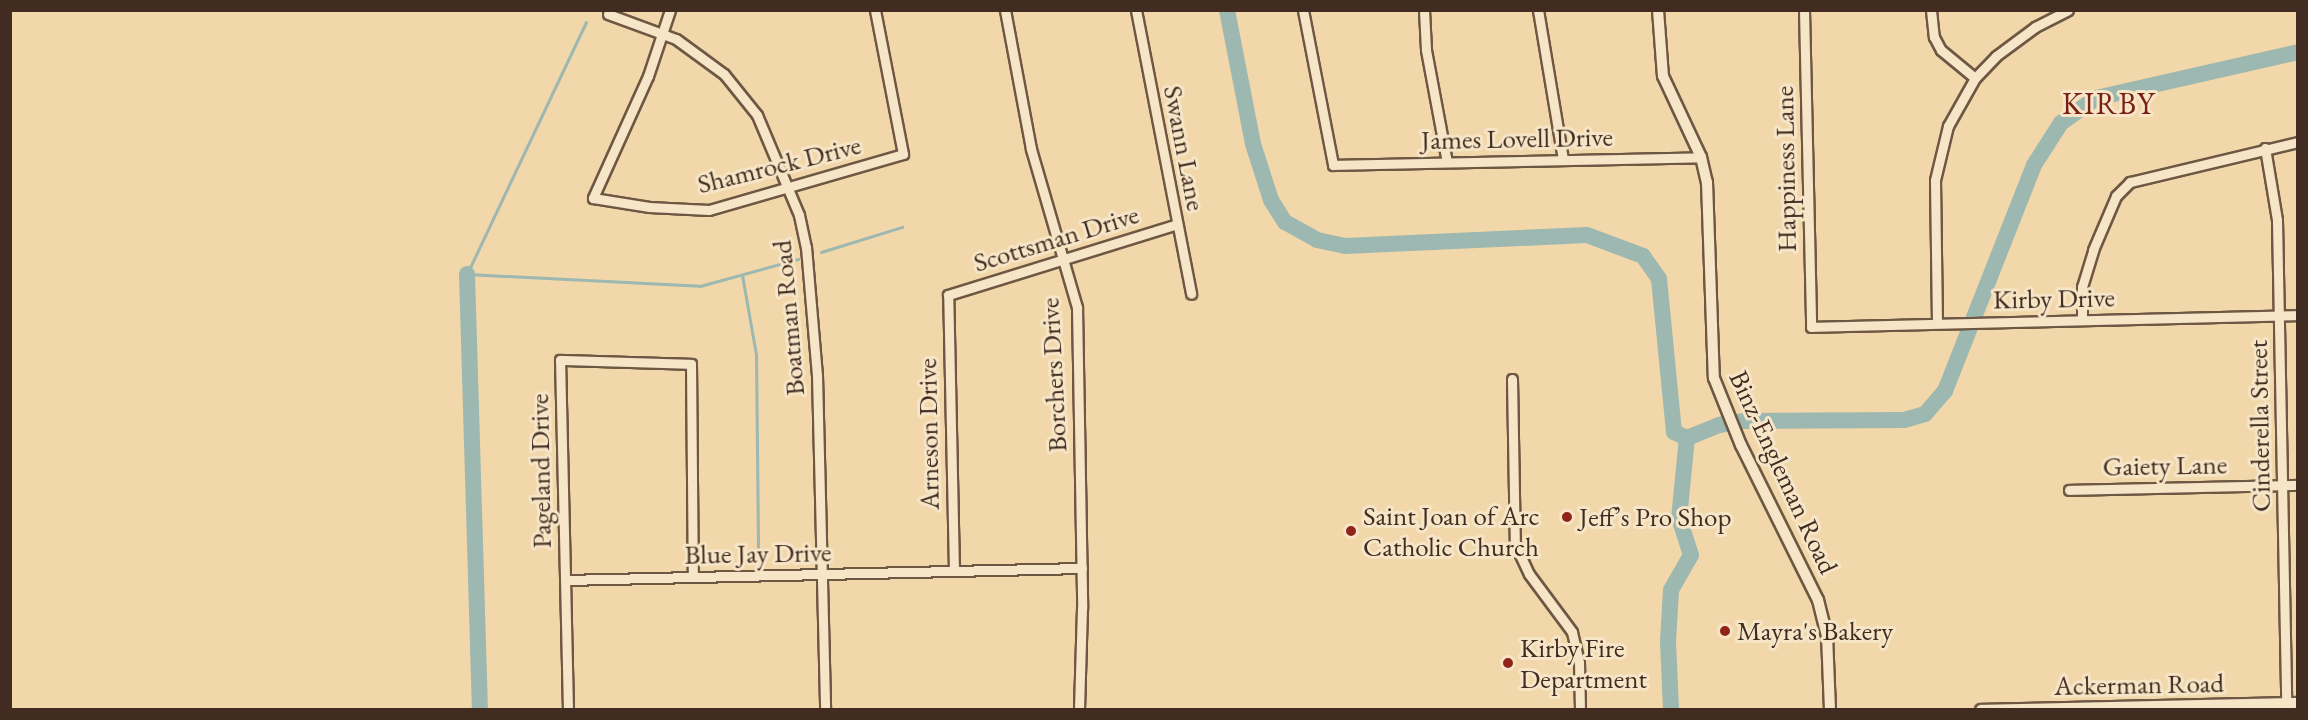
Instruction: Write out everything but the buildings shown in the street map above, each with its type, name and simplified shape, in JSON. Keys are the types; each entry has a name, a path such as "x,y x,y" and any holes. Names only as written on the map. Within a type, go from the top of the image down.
{"street":[{"path":"664,34 670,10"},
{"name":"Shamrock Drive","path":"664,34 593,198 649,207 709,210 903,154 875,10"},
{"name":"Borchers Drive","path":"1005,10 1031,149 1077,307 1082,568 1079,710"},
{"name":"Swann Lane","path":"1136,10 1191,294"},
{"name":"James Lovell Drive","path":"1303,10 1333,165 1701,157"},
{"path":"1424,10 1426,50 1447,162"},
{"path":"1538,10 1563,159"},
{"name":"Binz-Engleman Road","path":"1658,10 1664,76 1701,157 1710,207 1711,363 1723,404 1818,600 1827,635 1830,710"},
{"name":"Happiness Lane","path":"1804,10 1811,327"},
{"path":"1931,10 1934,37 1941,50 1975,78"},
{"path":"1941,323 1937,161 1948,126 1975,78 2013,40 2068,10"},
{"name":"Boatman Road","path":"609,14 664,34 704,57 745,97 768,135 804,231 814,328 823,574 825,710"},
{"path":"2082,320 2082,287 2093,250 2116,196 2130,182 2265,148 2298,142"},
{"name":"Cinderella Street","path":"2265,148 2275,199 2292,703"},
{"name":"Scottsman Drive","path":"948,295 1177,224"},
{"name":"Arneson Drive","path":"948,295 954,571"},
{"name":"Kirby Drive","path":"1811,327 2298,315"},
{"name":"Pageland Drive","path":"565,580 560,360 691,364 693,577"},
{"path":"1512,379 1515,544 1528,574 1572,632 1579,662 1580,710"},
{"name":"Gaiety Lane","path":"2069,490 2298,485"},
{"name":"Blue Jay Drive","path":"565,580 1082,568"},
{"path":"565,580 568,710"},
{"name":"Ackerman Road","path":"1981,710 2292,703"}],"waterway":[{"path":"1227,10 1253,144 1271,200 1285,222 1317,240 1345,246 1587,235 1643,256 1659,279 1674,432 1687,438"},
{"path":"586,22 467,274 700,286 798,259"},
{"path":"1671,710 1668,642 1671,590 1691,555 1679,519 1687,438 1719,425 1745,421 1904,420 1925,414 1945,391 2034,165 2061,123 2096,98 2298,52"},
{"path":"821,252 902,227"},
{"path":"467,274 480,710"},
{"path":"742,275 756,354 758,562"}],"place":[{"name":"Jeff’s Pro Shop","path":"1567,517"},
{"name":"Saint Joan of Arc Catholic Church","path":"1351,531"},
{"name":"Mayra's Bakery","path":"1725,631"},
{"name":"Kirby Fire Department","path":"1508,663"}],"district":[{"name":"KIRBY","path":"2109,104"}]}
